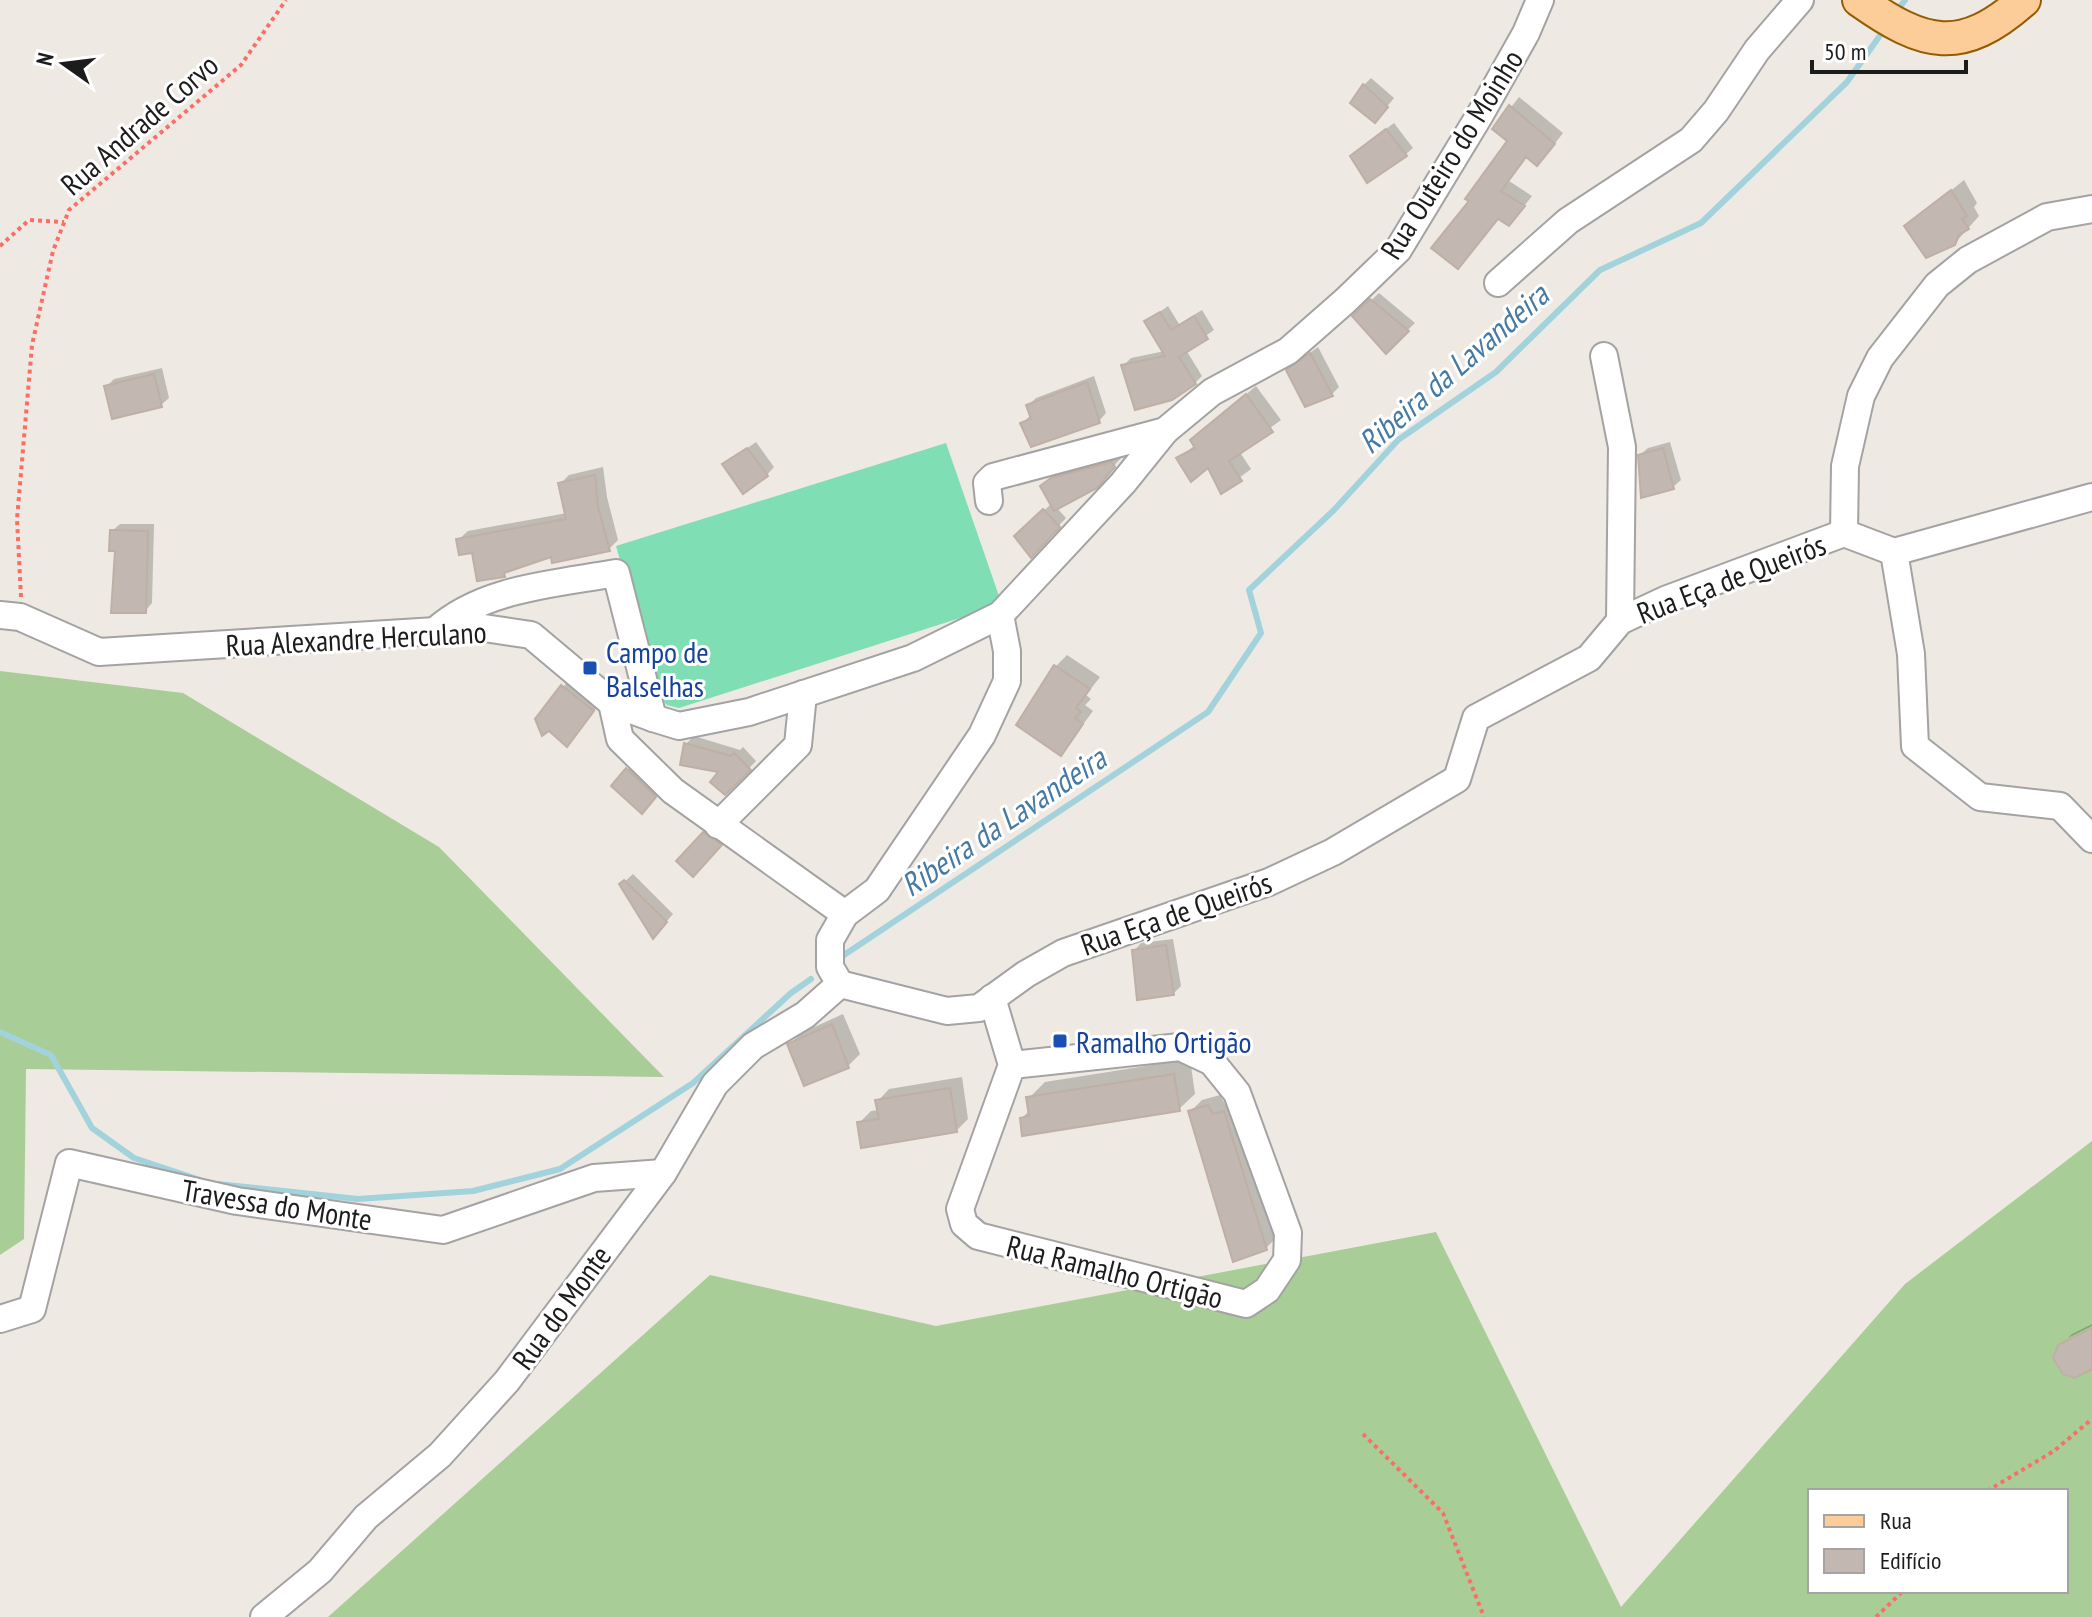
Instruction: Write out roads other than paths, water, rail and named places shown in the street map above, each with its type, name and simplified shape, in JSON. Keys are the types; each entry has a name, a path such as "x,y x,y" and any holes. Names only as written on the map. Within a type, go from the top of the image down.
{"main road":[{"path":"1879,14 1937,39 1964,37 1997,24 2024,0"}],"street":[{"name":"Rua Outeiro do Moinho","path":"989,501 987,483 993,477 1165,431 1212,392 1288,351 1398,250 1489,100 1526,33 1540,0"},
{"path":"1498,283 1568,221 1691,140 1716,111 1757,50 1800,0"},
{"path":"2092,209 2047,217 1968,260 1937,285 1880,358 1861,396 1845,466 1844,533 1894,552 2092,497"},
{"path":"1604,356 1622,447 1620,621"},
{"name":"Rua Alexandre Herculano","path":"10,616 99,652 484,628 531,635 612,703 679,726 803,694 913,658 1000,615 1123,483 1165,431"},
{"name":"Rua Eça de Queirós","path":"840,984 947,1011 979,1008 1063,953 1269,882 1333,852 1457,779 1476,718 1589,658 1620,621 1665,600 1844,533"},
{"path":"1894,552 1911,654 1915,746 1980,797 2060,806 2092,839"},
{"path":"435,631 455,613 512,592 616,573 653,718"},
{"path":"840,984 830,967 830,940 845,914 877,890 982,735 1007,681 1007,651 1000,615"},
{"path":"718,825 798,745 803,694"},
{"path":"612,703 620,739 673,791 845,914"},
{"name":"Rua do Monte","path":"264,1617 320,1571 366,1517 440,1455 507,1381 663,1173 715,1084 753,1046 805,1015 840,984"},
{"path":"992,998 1012,1065"},
{"name":"Rua Ramalho Ortigão","path":"1180,1047 1212,1062 1237,1093 1288,1233 1287,1260 1267,1290 1246,1304 978,1236 964,1224 960,1209 1012,1065 1180,1047"},
{"name":"Travessa do Monte","path":"0,1319 32,1309 69,1163 237,1201 443,1230 594,1178 663,1173"}],"waterway":[{"name":"Ribeira da Lavandeira","path":"1897,11 1905,0"},
{"name":"Ribeira da Lavandeira","path":"844,955 1208,712 1261,633 1249,590 1334,510 1398,440 1496,372 1600,270 1701,223 1847,82 1886,27"},
{"name":"Ribeira da Lavandeira","path":"218,1184 358,1199 473,1191 560,1169 693,1083 791,993 811,979"},
{"name":"Ribeira da Lavandeira","path":"0,1032 51,1055 92,1128 134,1158 200,1180"}],"place":[{"name":"Campo de Balselhas","path":"590,668"},
{"name":"Ramalho Ortigão","path":"1060,1041"}]}
